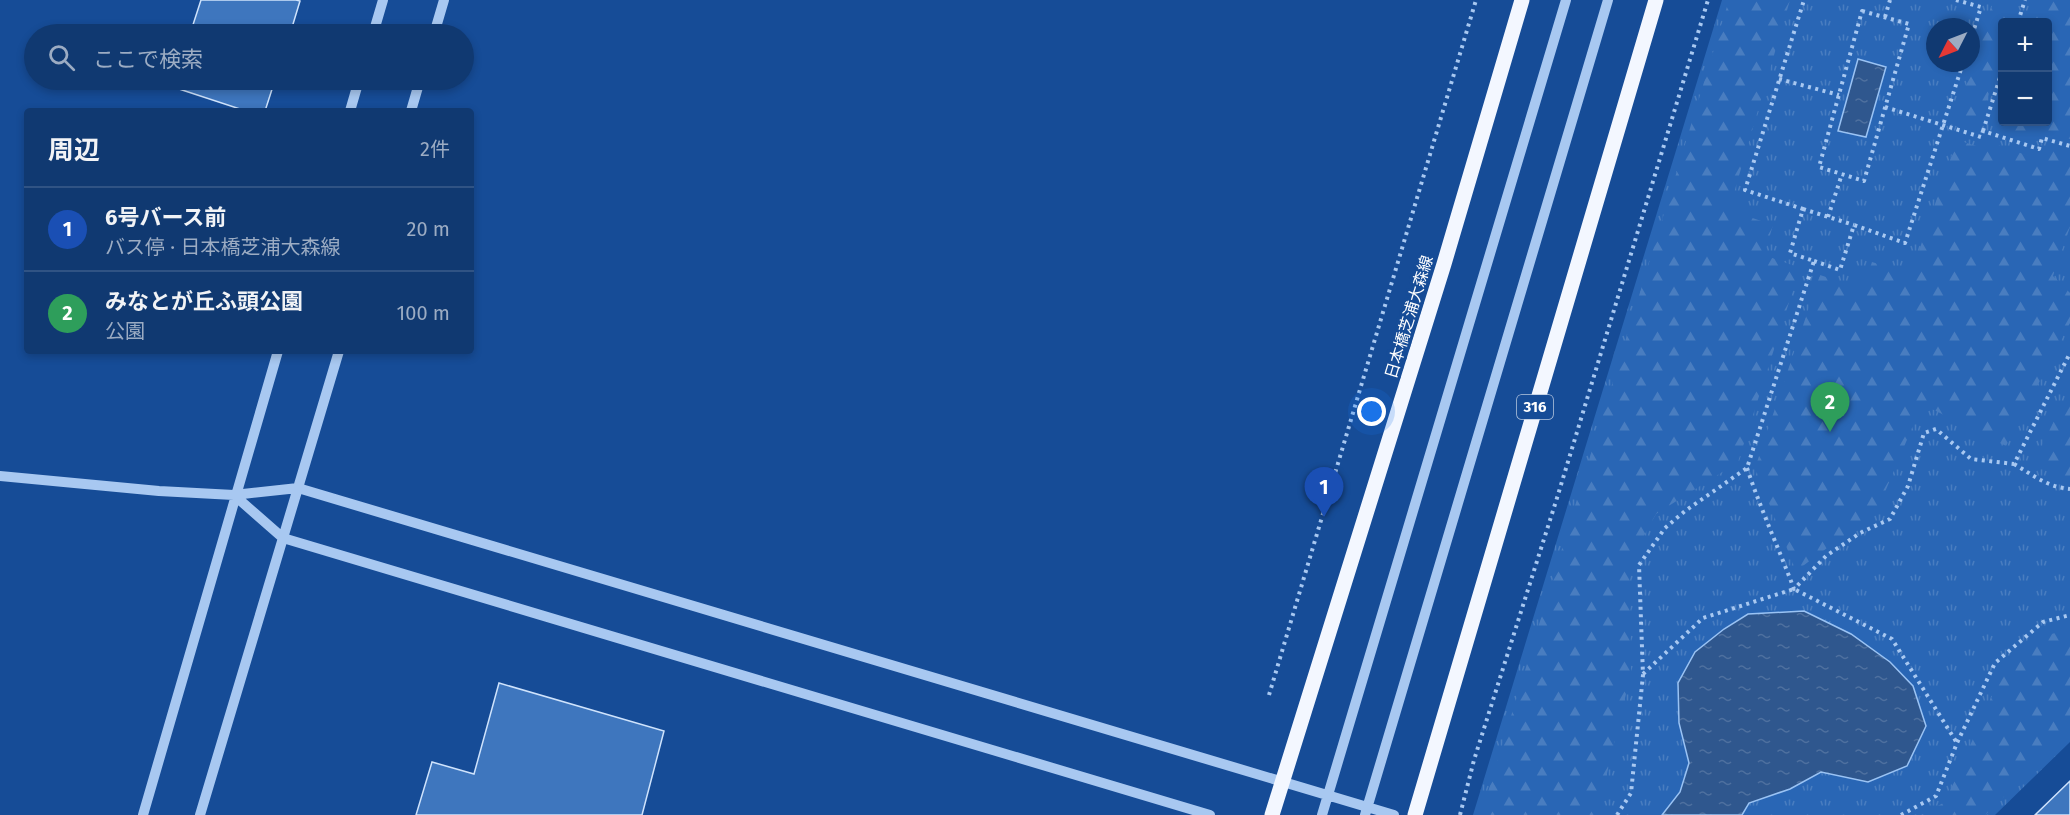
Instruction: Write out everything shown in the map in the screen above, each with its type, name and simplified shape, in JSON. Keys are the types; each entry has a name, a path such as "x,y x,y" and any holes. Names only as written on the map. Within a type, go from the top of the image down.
{"main road":[{"name":"日本橋芝浦大森線","path":"1272,815 1444,264 1522,0"},
{"name":"316","path":"1415,815 1656,0"}],"street":[{"path":"376,24 383,0"},
{"path":"437,24 444,0"},
{"path":"1322,815 1566,0"},
{"path":"1366,811 1608,0"},
{"path":"351,108 356,90"},
{"path":"412,108 417,90"},
{"path":"143,815 195,642 234,495 277,354"},
{"path":"200,815 338,354"},
{"path":"0,476 159,491 234,495 298,488 1282,781 1328,795 1366,811 1394,815"},
{"path":"234,495 283,538 1210,815"}],"path":[{"path":"1269,695 1476,0"},
{"path":"1460,815 1474,760 1561,486 1708,0"},
{"path":"1804,0 1745,190 1905,243 1960,72"},
{"path":"1885,17 1890,0"},
{"path":"1956,0 1981,7 1978,18"},
{"path":"2019,18 2025,0"},
{"path":"1862,11 1909,24 1864,181 1820,167 1839,95 1862,11"},
{"path":"1885,107 1982,137 2002,72"},
{"path":"1779,79 1839,95"},
{"path":"1983,131 2038,149 2042,138 2070,146"},
{"path":"1828,217 1842,174"},
{"path":"1803,208 1790,253 1840,270 1854,225"},
{"path":"1814,261 1747,468 1794,589 1892,639 1957,743"},
{"path":"2014,464 2070,352"},
{"path":"1643,675 1703,618 1794,589 1826,556 1860,533 1890,519 1908,486 1924,433 1936,429 1971,459 2014,464 2037,480 2070,489"},
{"path":"1617,815 1631,793 1643,675 1640,565 1665,528 1685,511 1747,468"},
{"path":"1901,815 1936,796 1957,743 1995,663 2043,622 2070,615"}],"green space":[{"path":"1722,0 2070,0 2070,742 1995,815 1473,815"},
{"path":"1729,0 1790,0 1729,210 1773,225 1764,255 1800,268 1738,462 1656,514 1630,561 1631,673 1597,815 1481,815"},
{"path":"1994,0 2018,0 2012,18 1998,18 1998,63 1979,126 1955,118 1970,72 1980,72 1980,42"},
{"path":"2040,0 2070,0 2070,139 2036,128 2033,137 2002,128 2003,126 2052,126 2052,18 2035,18"},
{"path":"1957,140 1986,149 1989,142 2043,161 2051,148 2070,155 2070,227 2053,276 2070,293 2070,323 2006,446 1922,404 1877,511 1796,571 1755,468 1820,275 1863,289 1872,262 1911,274"},
{"path":"2070,388 2070,480 2035,460"},
{"path":"2070,630 2070,733 1985,815 1921,815 1945,802 2004,669 2046,635"}],"water":[{"path":"1858,59 1886,67 1866,137 1838,131"},
{"path":"1804,611 1851,634 1890,662 1913,686 1926,726 1907,766 1868,782 1821,772 1790,789 1749,803 1742,815 1662,815 1680,792 1689,763 1679,723 1678,683 1695,652 1748,614"}],"building":[{"path":"201,0 300,1 293,24 193,24"},
{"path":"182,90 272,90 266,108 237,108"},
{"path":"499,683 664,731 642,815 416,815 432,762 474,774"},
{"path":"2070,781 2070,815 2035,815"}],"place":[{"name":"みなとが丘ふ頭公園","path":"1830,432"},
{"name":"6号バース前","path":"1324,517"}]}
